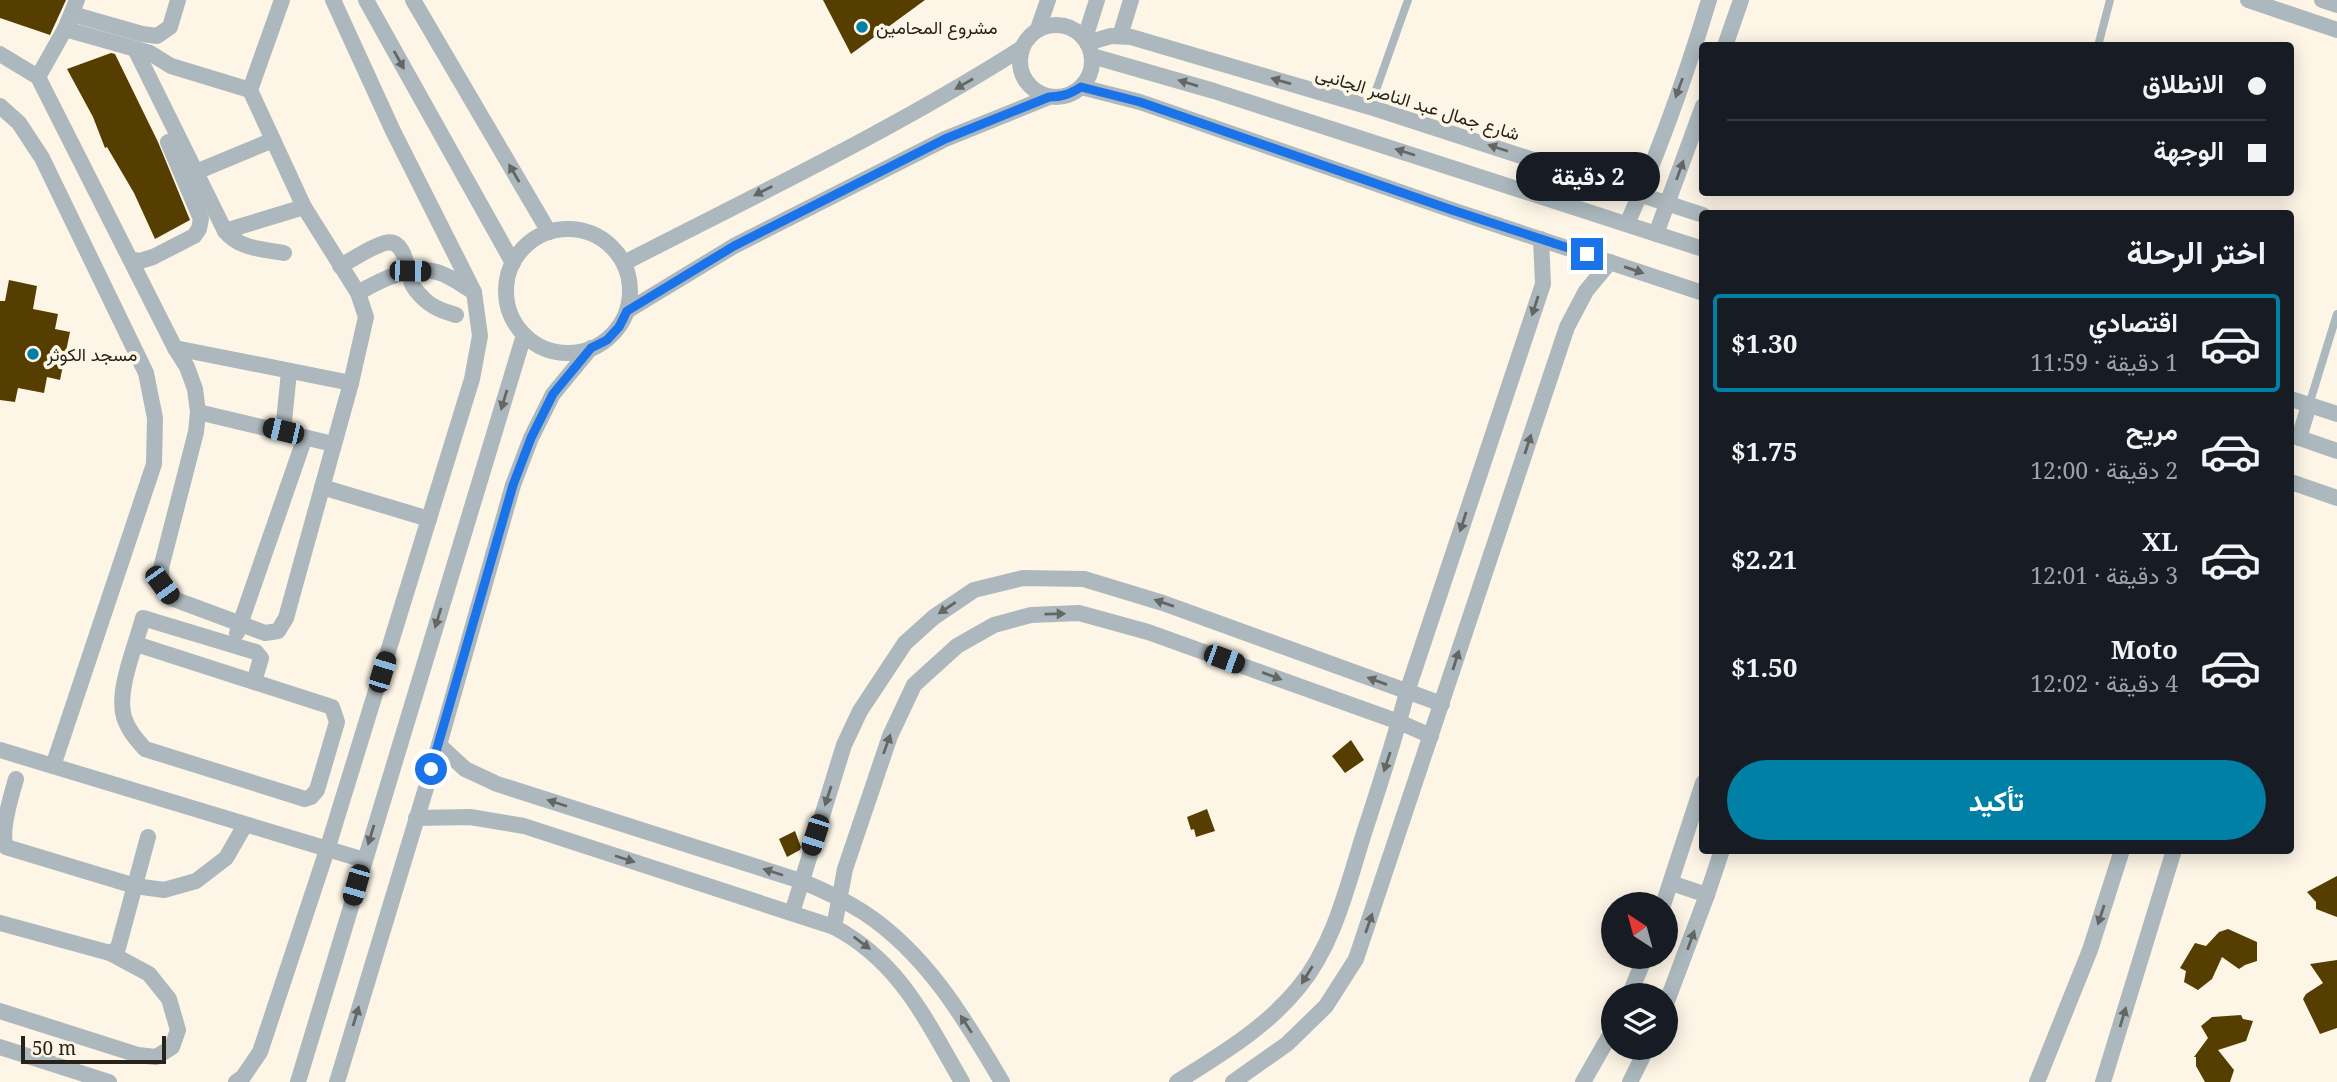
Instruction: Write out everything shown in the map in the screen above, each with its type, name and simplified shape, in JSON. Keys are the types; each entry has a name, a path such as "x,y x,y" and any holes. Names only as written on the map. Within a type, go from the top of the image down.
{"street":[{"path":"71,14 158,36 170,27 178,0"},
{"path":"0,54 38,77 195,389 197,432 161,568 162,585 171,598 265,633 278,631 286,618 351,383 366,317 358,293 304,208 250,90 282,0"},
{"path":"236,1082 243,1077 260,1052 327,850 472,379 480,336 474,292 393,131 333,0"},
{"path":"366,0 513,263"},
{"path":"413,0 549,232"},
{"path":"1038,29 1048,0"},
{"path":"627,311 734,246 945,139 1049,97 1072,93 1088,78 1092,67 1088,46 1097,0"},
{"path":"1121,36 1131,0"},
{"path":"1627,224 1697,41 1709,0"},
{"path":"1725,42 1741,0"},
{"path":"2248,0 2337,30"},
{"path":"2322,0 2337,5"},
{"path":"71,14 171,66 250,90"},
{"path":"38,77 71,14"},
{"path":"1049,97 1028,84 1022,73 1022,48 1028,37 1038,29 1063,25 1075,30 1088,46 1214,91 1699,248"},
{"name":"شارع جمال عبد الناصر الجانبى","path":"1088,46 1121,36 1370,107 1699,214"},
{"path":"624,263 869,137 969,82 1022,48"},
{"path":"135,49 225,231 242,245 284,253"},
{"path":"1081,87 1140,102 1699,292"},
{"path":"0,106 19,123 42,158 146,373 155,418 154,464 53,766"},
{"path":"1656,234 1699,117"},
{"path":"196,172 273,140"},
{"path":"130,259 140,261 153,257 194,236 199,229 201,219 168,142"},
{"path":"225,231 304,208"},
{"path":"575,230 600,237 614,248 624,263 630,287 627,311 619,327 607,340 574,353 556,352 538,345 524,335 513,319 507,300 507,281 513,263 522,249 549,232 575,230"},
{"path":"1177,1082 1266,1022 1300,986 1326,945 1399,722 1406,692 1543,284 1541,239"},
{"path":"340,266 385,243 393,243 401,248 412,283 423,298 438,309 456,315"},
{"path":"1233,1082 1287,1044 1326,1006 1356,959 1567,327 1586,291 1610,261"},
{"path":"358,293 382,278 410,271 439,272 474,292"},
{"path":"298,1082 524,335"},
{"path":"175,348 351,383"},
{"path":"337,1082 439,745 513,485 531,438 553,394 591,348"},
{"path":"283,431 289,372"},
{"path":"2294,400 2337,414"},
{"path":"2309,405 2295,436 2337,451"},
{"path":"198,412 333,444"},
{"path":"232,645 305,437"},
{"path":"2294,483 2337,498"},
{"path":"321,487 429,519"},
{"path":"792,914 844,745 860,711 905,643 934,617 974,590 1023,578 1084,579 1163,603 1442,704"},
{"path":"834,927 845,869 890,736 914,685 957,646 994,625 1031,615 1079,614 1148,632 1399,722 1431,736"},
{"path":"136,644 254,682 332,707 337,722 317,790 311,797 305,799 145,749 132,734 123,716 122,696 136,644 143,618 256,652 261,658 254,682"},
{"path":"439,745 465,769 496,784 801,881 840,898 887,930 925,966 1002,1082"},
{"path":"0,750 364,860"},
{"path":"16,779 2,831 2,841 6,847 135,886 164,890 195,881 226,858 245,825"},
{"path":"1668,892 1699,796"},
{"path":"416,818 470,817 524,826 834,927 854,937 872,951 903,984 962,1082"},
{"path":"110,953 118,948 148,836"},
{"path":"1674,983 1721,854"},
{"path":"2037,1082 2090,950 2117,854"},
{"path":"2103,1082 2173,854"},
{"path":"1671,883 1707,895"},
{"path":"0,923 110,953 149,974 169,999 178,1030 172,1047 156,1057 138,1055 0,1011"},
{"path":"0,1047 109,1082"},
{"path":"1583,1082 1601,1051"},
{"path":"1631,1082 1641,1060"}],"lane":[{"path":"1370,107 1408,0"},
{"path":"2099,42 2110,0"},
{"path":"2309,405 2337,314"}],"building":[{"path":"0,0 66,0 50,35 0,18"},
{"name":"مشروع المحامين","path":"823,0 925,0 851,54"},
{"path":"111,53 115,54 158,142 190,220 155,239 134,193 107,147 105,148 93,117 67,69"},
{"name":"مسجد الكوثر","path":"9,280 37,286 33,309 58,314 55,329 70,332 60,380 47,377 44,393 18,388 15,402 0,400 0,301 5,301"},
{"path":"1351,740 1364,760 1345,773 1332,756"},
{"path":"1207,809 1215,831 1196,837 1187,817"},
{"path":"795,831 801,847 787,857 779,839"},
{"path":"2337,876 2337,917 2316,909 2316,902 2307,892"},
{"path":"2228,929 2257,942 2257,961 2239,969 2222,957 2212,979 2198,990 2184,982 2186,971 2180,968 2195,943 2206,946 2219,932"},
{"path":"2337,960 2337,1028 2320,1034 2303,999 2323,983 2310,964"},
{"path":"2241,1015 2243,1019 2253,1021 2246,1041 2218,1050 2234,1070 2230,1082 2205,1082 2194,1057 2208,1038 2201,1026 2212,1017"}],"place":[{"name":"مشروع المحامين","path":"862,27"},
{"name":"مسجد الكوثر","path":"33,354"}],"route":[{"path":"431,769 513,485 531,438 553,394 591,348 607,340 619,327 627,311 734,246 945,139 1049,97 1072,93 1081,87 1140,102 1587,254"}]}
